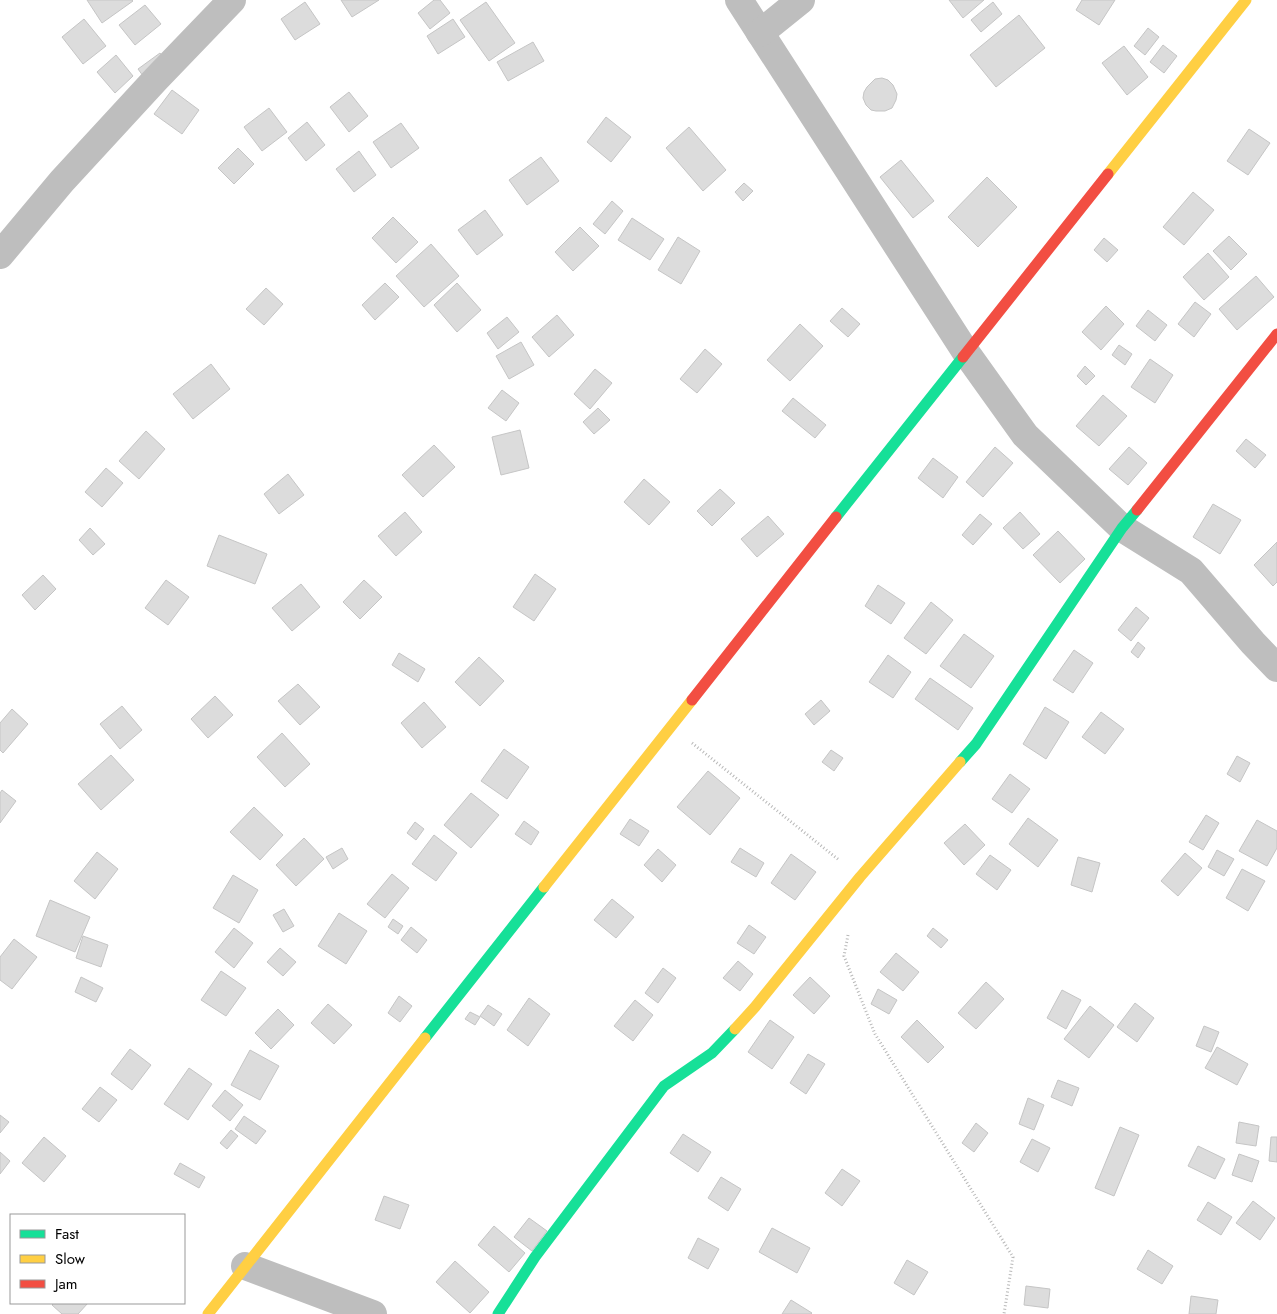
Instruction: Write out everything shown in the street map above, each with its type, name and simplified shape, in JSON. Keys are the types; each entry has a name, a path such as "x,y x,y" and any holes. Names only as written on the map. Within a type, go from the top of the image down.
{"main road":[{"path":"208,1314 670,726 1246,0"},
{"path":"498,1314 535,1257 664,1086 712,1053 755,1007 860,877 976,744 1122,528 1277,334"}],"street":[{"path":"0,255 62,181 156,78 232,0"},
{"path":"739,0 967,354 1025,435 1122,528 1191,571 1277,668"},
{"path":"760,33 801,0"},
{"path":"245,1266 372,1314"}],"path":[{"path":"670,726 860,877"},
{"path":"850,929 844,956 875,1034 1013,1257 1004,1314"}],"building":[{"path":"87,0 132,0 133,1 102,23"},
{"path":"341,0 379,0 352,17"},
{"path":"434,0 440,0 450,13 430,29 418,13"},
{"path":"949,0 984,0 963,18"},
{"path":"1082,0 1115,0 1099,25 1076,10"},
{"path":"305,2 320,24 295,40 281,19"},
{"path":"486,2 515,43 489,61 460,20"},
{"path":"993,2 1002,14 981,32 971,20"},
{"path":"145,5 161,24 135,45 119,25"},
{"path":"1019,15 1045,48 996,87 970,55"},
{"path":"84,19 106,46 83,64 62,37"},
{"path":"453,19 465,37 438,54 427,36"},
{"path":"1148,28 1159,37 1145,55 1134,46"},
{"path":"533,42 544,61 508,81 497,62"},
{"path":"1163,45 1177,56 1164,73 1150,62"},
{"path":"1124,46 1148,77 1127,95 1102,63"},
{"path":"160,53 168,63 146,80 138,69"},
{"path":"116,55 133,76 115,93 97,72"},
{"path":"882,78 888,80 893,85 897,94 896,100 892,108 885,111 871,110 863,98 864,92 875,79"},
{"path":"172,90 199,110 182,134 154,114"},
{"path":"349,92 368,116 349,132 330,107"},
{"path":"269,108 287,132 262,151 244,127"},
{"path":"606,117 631,137 611,162 587,142"},
{"path":"307,122 325,145 306,161 288,138"},
{"path":"401,123 419,148 391,168 373,142"},
{"path":"689,127 726,170 703,191 666,148"},
{"path":"1249,129 1270,143 1248,175 1227,161"},
{"path":"238,148 254,164 234,184 218,168"},
{"path":"359,151 376,175 354,192 336,169"},
{"path":"541,157 559,181 527,205 509,180"},
{"path":"901,160 934,201 913,218 880,177"},
{"path":"987,177 1017,207 978,247 948,217"},
{"path":"744,183 753,191 743,201 735,192"},
{"path":"1193,192 1214,210 1184,245 1163,227"},
{"path":"612,201 623,211 605,234 593,224"},
{"path":"485,210 503,235 477,255 458,230"},
{"path":"393,217 418,242 396,263 372,238"},
{"path":"632,218 664,239 650,260 618,240"},
{"path":"580,227 599,246 573,271 555,252"},
{"path":"1229,236 1247,254 1231,270 1213,251"},
{"path":"678,237 700,251 681,284 658,270"},
{"path":"1104,238 1118,250 1107,262 1094,250"},
{"path":"431,244 459,276 424,307 396,276"},
{"path":"1208,253 1229,277 1204,300 1183,277"},
{"path":"1256,276 1274,297 1237,330 1219,309"},
{"path":"385,283 399,297 375,320 362,305"},
{"path":"457,283 481,310 457,332 434,305"},
{"path":"266,288 283,304 264,325 246,309"},
{"path":"1195,302 1211,314 1194,337 1178,324"},
{"path":"1106,306 1124,324 1101,350 1082,332"},
{"path":"842,308 860,324 848,337 830,321"},
{"path":"1148,310 1167,325 1155,341 1136,326"},
{"path":"557,315 574,335 549,357 532,337"},
{"path":"507,317 519,332 498,349 487,333"},
{"path":"800,324 823,346 790,381 767,360"},
{"path":"521,342 534,365 509,379 496,356"},
{"path":"1119,345 1132,354 1125,365 1112,355"},
{"path":"705,349 722,364 697,393 680,379"},
{"path":"1150,359 1173,375 1155,403 1131,387"},
{"path":"211,364 230,389 193,419 173,394"},
{"path":"1085,366 1095,376 1086,385 1077,376"},
{"path":"595,369 612,383 590,409 574,394"},
{"path":"502,390 519,403 506,421 488,408"},
{"path":"1103,395 1127,416 1099,446 1076,426"},
{"path":"793,398 826,425 815,438 782,411"},
{"path":"598,408 610,420 594,434 583,422"},
{"path":"520,430 529,468 501,475 492,437"},
{"path":"146,431 165,449 139,479 119,461"},
{"path":"1246,439 1266,455 1255,468 1236,451"},
{"path":"434,445 455,467 423,497 402,475"},
{"path":"995,447 1013,463 983,497 966,482"},
{"path":"1129,447 1147,463 1128,485 1109,469"},
{"path":"933,458 958,477 943,498 918,478"},
{"path":"106,468 123,483 102,507 85,492"},
{"path":"288,474 304,495 279,514 264,494"},
{"path":"644,479 670,502 649,525 624,502"},
{"path":"720,489 735,503 712,526 697,511"},
{"path":"1213,504 1241,520 1220,554 1193,537"},
{"path":"405,512 422,532 396,556 378,536"},
{"path":"1020,512 1040,534 1023,549 1003,528"},
{"path":"980,514 992,524 973,545 962,535"},
{"path":"768,516 784,534 757,557 741,539"},
{"path":"90,528 105,544 93,555 79,540"},
{"path":"1058,531 1085,559 1060,583 1033,555"},
{"path":"219,535 267,554 255,584 207,566"},
{"path":"1277,542 1277,582 1273,586 1254,565"},
{"path":"535,574 556,589 534,621 513,607"},
{"path":"43,575 56,589 35,610 22,595"},
{"path":"166,580 189,597 168,625 145,608"},
{"path":"364,580 382,597 360,619 343,602"},
{"path":"301,584 320,607 292,631 272,608"},
{"path":"878,585 905,603 891,624 865,606"},
{"path":"931,602 953,620 926,654 904,638"},
{"path":"1136,607 1149,618 1131,641 1118,630"},
{"path":"964,634 994,656 971,688 940,666"},
{"path":"1138,642 1145,648 1138,658 1131,652"},
{"path":"1074,650 1093,663 1073,693 1053,680"},
{"path":"399,653 425,669 418,682 392,665"},
{"path":"888,655 911,672 893,698 869,682"},
{"path":"479,657 504,681 480,706 455,682"},
{"path":"930,678 973,708 958,730 915,699"},
{"path":"298,684 320,707 300,725 278,701"},
{"path":"215,696 233,715 208,738 191,719"},
{"path":"821,700 830,711 814,725 805,714"},
{"path":"424,702 446,727 422,748 401,723"},
{"path":"122,706 142,730 120,749 100,724"},
{"path":"1045,707 1069,722 1046,759 1023,744"},
{"path":"12,709 28,724 3,753 0,750 0,723"},
{"path":"1101,712 1124,729 1105,754 1082,737"},
{"path":"282,733 310,764 285,787 257,757"},
{"path":"504,749 529,767 507,799 481,781"},
{"path":"831,750 843,758 834,771 822,762"},
{"path":"111,755 134,780 101,810 78,784"},
{"path":"1237,756 1250,763 1240,782 1227,774"},
{"path":"708,771 740,798 710,835 677,807"},
{"path":"1010,774 1030,789 1012,813 992,799"},
{"path":"2,790 16,801 0,823 0,793"},
{"path":"471,793 499,815 471,848 444,825"},
{"path":"254,807 283,835 260,860 230,832"},
{"path":"1206,815 1219,823 1203,850 1189,842"},
{"path":"1028,818 1058,840 1038,867 1009,844"},
{"path":"630,819 649,831 639,846 620,834"},
{"path":"1257,820 1277,831 1277,848 1267,866 1239,851"},
{"path":"524,821 539,832 531,845 515,834"},
{"path":"415,822 424,829 416,840 407,833"},
{"path":"965,824 985,845 964,865 944,843"},
{"path":"434,835 457,853 436,881 412,864"},
{"path":"304,838 324,859 296,886 276,865"},
{"path":"342,848 348,859 333,869 326,857"},
{"path":"740,848 764,863 756,877 731,862"},
{"path":"658,849 676,865 662,882 644,865"},
{"path":"1217,850 1234,859 1224,876 1208,867"},
{"path":"97,852 118,869 95,899 74,881"},
{"path":"1185,853 1202,868 1178,896 1161,881"},
{"path":"791,854 816,872 795,900 771,883"},
{"path":"990,855 1011,870 997,890 976,874"},
{"path":"1078,857 1100,863 1092,892 1071,885"},
{"path":"1242,869 1265,881 1248,911 1226,898"},
{"path":"392,874 409,888 385,918 367,904"},
{"path":"233,875 258,890 239,923 213,908"},
{"path":"612,899 634,917 616,938 594,920"},
{"path":"50,900 90,917 75,952 36,936"},
{"path":"284,909 294,926 283,932 273,915"},
{"path":"339,913 367,931 346,964 318,946"},
{"path":"393,919 403,926 398,934 388,927"},
{"path":"749,925 766,937 754,954 737,943"},
{"path":"411,927 427,940 417,953 401,940"},
{"path":"234,928 253,943 234,968 215,952"},
{"path":"933,928 948,940 941,948 927,936"},
{"path":"83,936 108,945 101,967 76,958"},
{"path":"14,939 37,957 12,989 0,980 0,957"},
{"path":"280,948 296,962 283,976 267,962"},
{"path":"896,953 919,972 903,991 880,972"},
{"path":"738,961 753,974 740,991 723,978"},
{"path":"663,968 676,978 658,1003 645,993"},
{"path":"221,971 246,988 226,1016 201,1000"},
{"path":"81,977 103,988 96,1002 75,992"},
{"path":"810,977 830,996 814,1014 793,995"},
{"path":"986,982 1004,999 976,1029 958,1013"},
{"path":"878,989 897,1000 889,1014 871,1004"},
{"path":"1062,990 1081,1000 1066,1029 1047,1018"},
{"path":"399,996 412,1006 400,1022 388,1013"},
{"path":"529,998 550,1014 528,1046 507,1030"},
{"path":"635,1000 653,1015 633,1041 614,1026"},
{"path":"1135,1003 1154,1018 1137,1042 1117,1027"},
{"path":"328,1004 352,1025 334,1044 311,1023"},
{"path":"488,1005 502,1014 494,1026 480,1016"},
{"path":"1090,1006 1114,1025 1089,1058 1064,1039"},
{"path":"278,1009 294,1025 271,1049 255,1033"},
{"path":"470,1012 480,1017 475,1025 465,1019"},
{"path":"770,1020 794,1037 772,1069 748,1052"},
{"path":"917,1020 944,1047 928,1063 901,1037"},
{"path":"1204,1026 1219,1032 1211,1052 1196,1046"},
{"path":"1217,1047 1248,1064 1237,1085 1205,1068"},
{"path":"130,1049 151,1065 132,1090 111,1074"},
{"path":"250,1050 279,1066 260,1100 231,1085"},
{"path":"808,1054 825,1064 806,1094 790,1083"},
{"path":"189,1068 212,1084 188,1120 164,1104"},
{"path":"1058,1080 1079,1088 1072,1106 1051,1097"},
{"path":"100,1087 117,1100 99,1122 82,1109"},
{"path":"225,1090 243,1105 230,1121 212,1106"},
{"path":"1028,1098 1044,1105 1034,1130 1019,1124"},
{"path":"0,1115 9,1122 0,1133"},
{"path":"244,1116 266,1131 256,1144 235,1129"},
{"path":"1239,1122 1259,1126 1256,1146 1236,1143"},
{"path":"976,1123 988,1133 974,1152 962,1143"},
{"path":"1120,1127 1139,1135 1114,1196 1095,1188"},
{"path":"231,1130 238,1136 227,1149 220,1143"},
{"path":"683,1134 711,1152 698,1172 670,1153"},
{"path":"44,1137 66,1156 44,1182 22,1163"},
{"path":"1271,1137 1277,1137 1277,1162 1269,1161"},
{"path":"1032,1139 1050,1148 1038,1172 1020,1162"},
{"path":"1198,1146 1225,1159 1215,1179 1188,1166"},
{"path":"0,1152 10,1161 0,1174"},
{"path":"1239,1154 1259,1161 1252,1182 1232,1175"},
{"path":"180,1163 205,1177 199,1188 174,1174"},
{"path":"842,1169 860,1181 842,1206 825,1193"},
{"path":"721,1177 741,1189 728,1211 708,1198"},
{"path":"384,1196 409,1205 400,1229 375,1220"},
{"path":"1253,1201 1275,1218 1260,1240 1236,1223"},
{"path":"1208,1202 1232,1217 1221,1235 1197,1220"},
{"path":"529,1218 547,1231 532,1251 514,1237"},
{"path":"494,1226 525,1253 509,1272 478,1245"},
{"path":"772,1228 810,1248 797,1273 759,1252"},
{"path":"698,1238 719,1249 708,1269 688,1258"},
{"path":"1148,1250 1173,1266 1162,1284 1137,1269"},
{"path":"907,1260 928,1272 914,1295 894,1283"},
{"path":"455,1261 489,1292 470,1313 436,1282"},
{"path":"1026,1286 1050,1289 1048,1308 1024,1305"},
{"path":"1191,1296 1218,1300 1216,1314 1189,1314"},
{"path":"791,1300 812,1313 782,1314"},
{"path":"87,1304 78,1314 62,1314 52,1305"}],"traffic: fast":[{"path":"836,517 963,357"},
{"path":"960,762 976,744 1122,528 1137,510"},
{"path":"425,1038 544,887"},
{"path":"498,1314 535,1257 664,1086 712,1053 735,1029"}],"traffic: slow":[{"path":"1108,174 1246,0"},
{"path":"544,887 692,700"},
{"path":"735,1029 860,877 960,762"},
{"path":"208,1314 425,1038"}],"traffic: jam":[{"path":"963,357 1108,174"},
{"path":"1137,510 1277,334"},
{"path":"692,700 836,517"}]}
